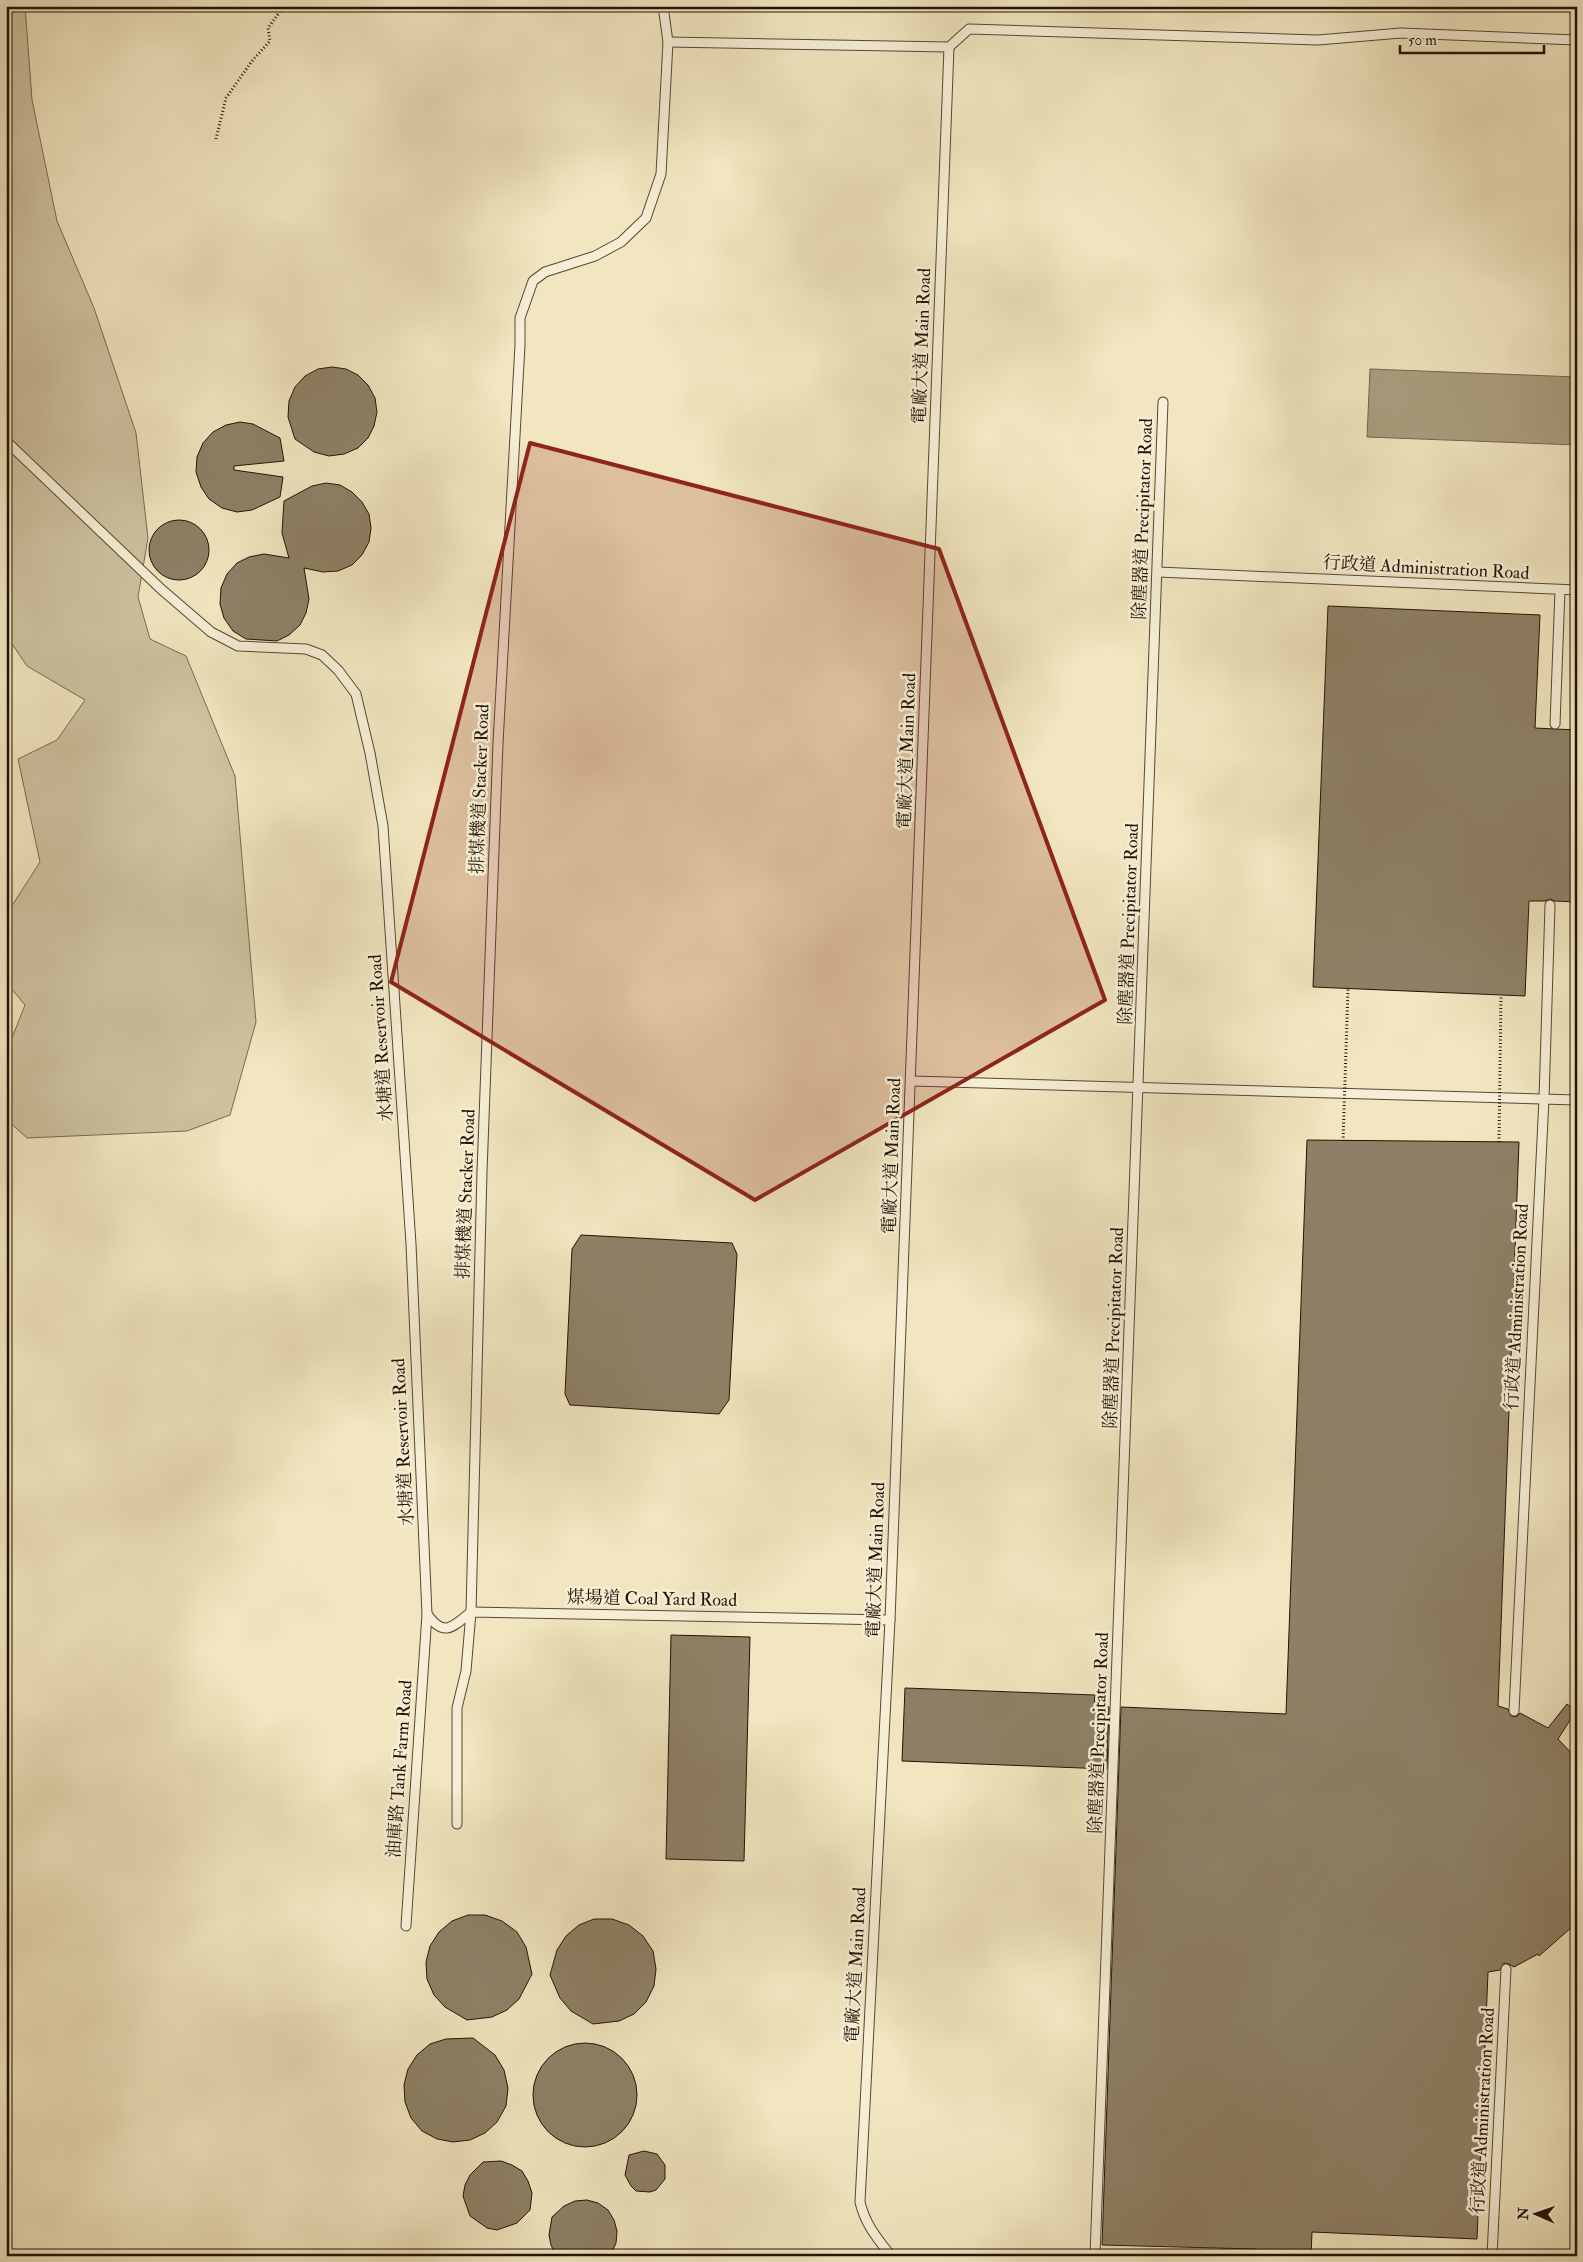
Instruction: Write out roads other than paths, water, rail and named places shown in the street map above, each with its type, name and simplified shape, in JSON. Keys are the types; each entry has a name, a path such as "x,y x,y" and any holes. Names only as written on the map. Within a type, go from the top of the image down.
{"lane":[{"name":"排煤機道 Stacker Road","path":"457,1824 457,1708 466,1671 470,1612 482,1162 498,743 520,318 533,281 545,272 595,256 621,242 646,218 661,174 668,42 663,6"},
{"path":"668,42 949,47 969,29 1318,40 1401,33 1577,40"},
{"name":"電廠大道 Main Road","path":"891,2256 863,2217 860,2202 890,1620 912,1081 949,47"},
{"name":"除塵器道 Precipitator Road","path":"1095,2256 1164,402"},
{"name":"水塘道 Reservoir Road","path":"6,441 161,589 212,632 238,646 306,649 322,655 338,670 356,694 370,753 383,826 411,1244 427,1614"},
{"name":"行政道 Administration Road","path":"1158,572 1577,590"},
{"path":"1555,724 1560,590"},
{"name":"行政道 Administration Road","path":"1514,1711 1544,1099 1550,905"},
{"path":"912,1081 1577,1100"},
{"path":"427,1614 435,1626 445,1629 452,1628 470,1612"},
{"name":"煤場道 Coal Yard Road","path":"470,1612 890,1620"},
{"name":"油庫路 Tank Farm Road","path":"406,1926 427,1614"},
{"name":"行政道 Administration Road","path":"1492,2256 1506,1969"}]}
